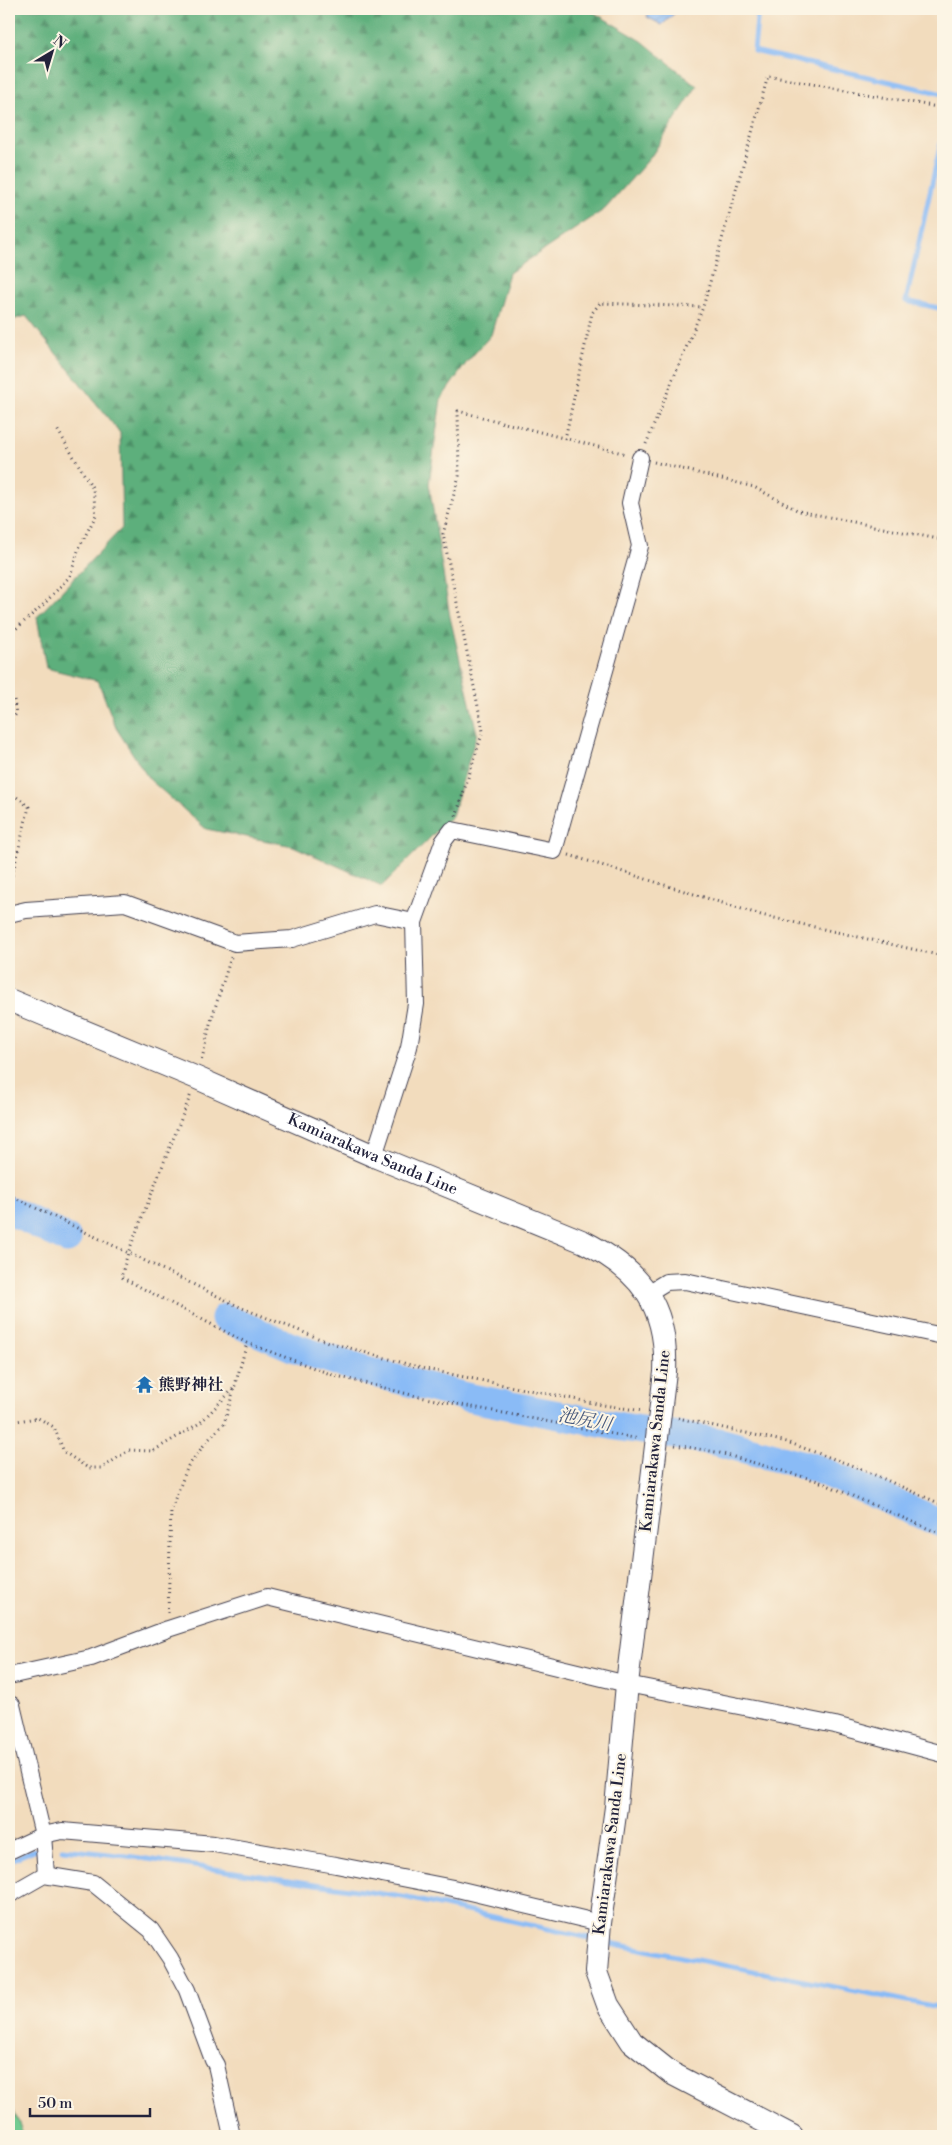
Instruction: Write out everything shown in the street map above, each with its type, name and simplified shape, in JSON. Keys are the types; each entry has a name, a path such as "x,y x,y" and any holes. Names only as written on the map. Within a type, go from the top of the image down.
{"main road":[{"name":"Kamiarakawa Sanda Line","path":"9,1000 197,1078 374,1156 584,1242 610,1255 633,1275 648,1293 661,1319 666,1348 596,1972 608,2005 632,2042 671,2073 781,2133"}],"street":[{"path":"374,1156 409,1047 416,1004 414,922 443,842 452,830 554,851 640,546 630,503 640,458"},
{"path":"9,914 26,910 125,903 235,943 292,939 375,914 414,922"},
{"path":"648,1293 666,1282 685,1281 943,1336"},
{"path":"9,1676 91,1658 168,1629 267,1597 627,1684 835,1726 943,1754"},
{"path":"9,1685 11,1705 44,1835 46,1874 44,1875"},
{"path":"9,1851 44,1835 62,1831 214,1844 453,1888 600,1923"},
{"path":"9,1895 44,1875 93,1883 151,1930 170,1958 187,1990 212,2060 216,2065 232,2136"}],"path":[{"path":"640,458 703,307 768,76 943,108"},
{"path":"564,439 592,313 600,304 703,307"},
{"path":"452,830 483,730 444,534 459,476 458,411 754,487 799,512 943,540"},
{"path":"9,635 44,604 70,576 79,548 96,515 93,489 57,429"},
{"path":"9,695 14,700 16,714 9,723"},
{"path":"9,700 14,700"},
{"path":"9,791 29,807 9,888"},
{"path":"554,851 761,915 943,956"},
{"path":"235,943 210,1024 197,1078 128,1253 121,1277 247,1343 333,1375 420,1397 716,1452 818,1481 943,1535"},
{"path":"9,1195 242,1308 328,1342 425,1369 603,1405 660,1414 788,1442 866,1471 943,1505"},
{"path":"168,1629 167,1577 171,1508 188,1466 207,1441 224,1424 247,1343"},
{"path":"9,1422 38,1418 54,1427 64,1452 88,1468 102,1468 129,1450 153,1451 200,1423 236,1386"}],"green space":[{"path":"9,9 588,9 642,41 697,86 650,158 605,209 509,273 491,335 467,362 441,399 429,484 450,617 477,733 452,816 382,886 293,846 206,829 149,779 116,728 98,681 46,668 37,617 122,528 120,433 26,316 9,321"},
{"path":"9,2099 24,2136 9,2136"}],"water":[{"path":"649,9 679,9 662,25 647,17"}],"waterway":[{"path":"758,9 754,51 943,94"},
{"path":"943,133 906,301 943,309"},
{"name":"池尻川","path":"9,1210 67,1239"},
{"name":"池尻川","path":"225,1318 292,1347 366,1371 466,1397 616,1426 719,1442 815,1468 943,1524"},
{"path":"63,1849 127,1856 403,1897 594,1939"},
{"path":"9,1861 34,1850"},
{"path":"605,1942 943,2008"}],"place":[{"name":"熊野神社","path":"145,1385"}]}
